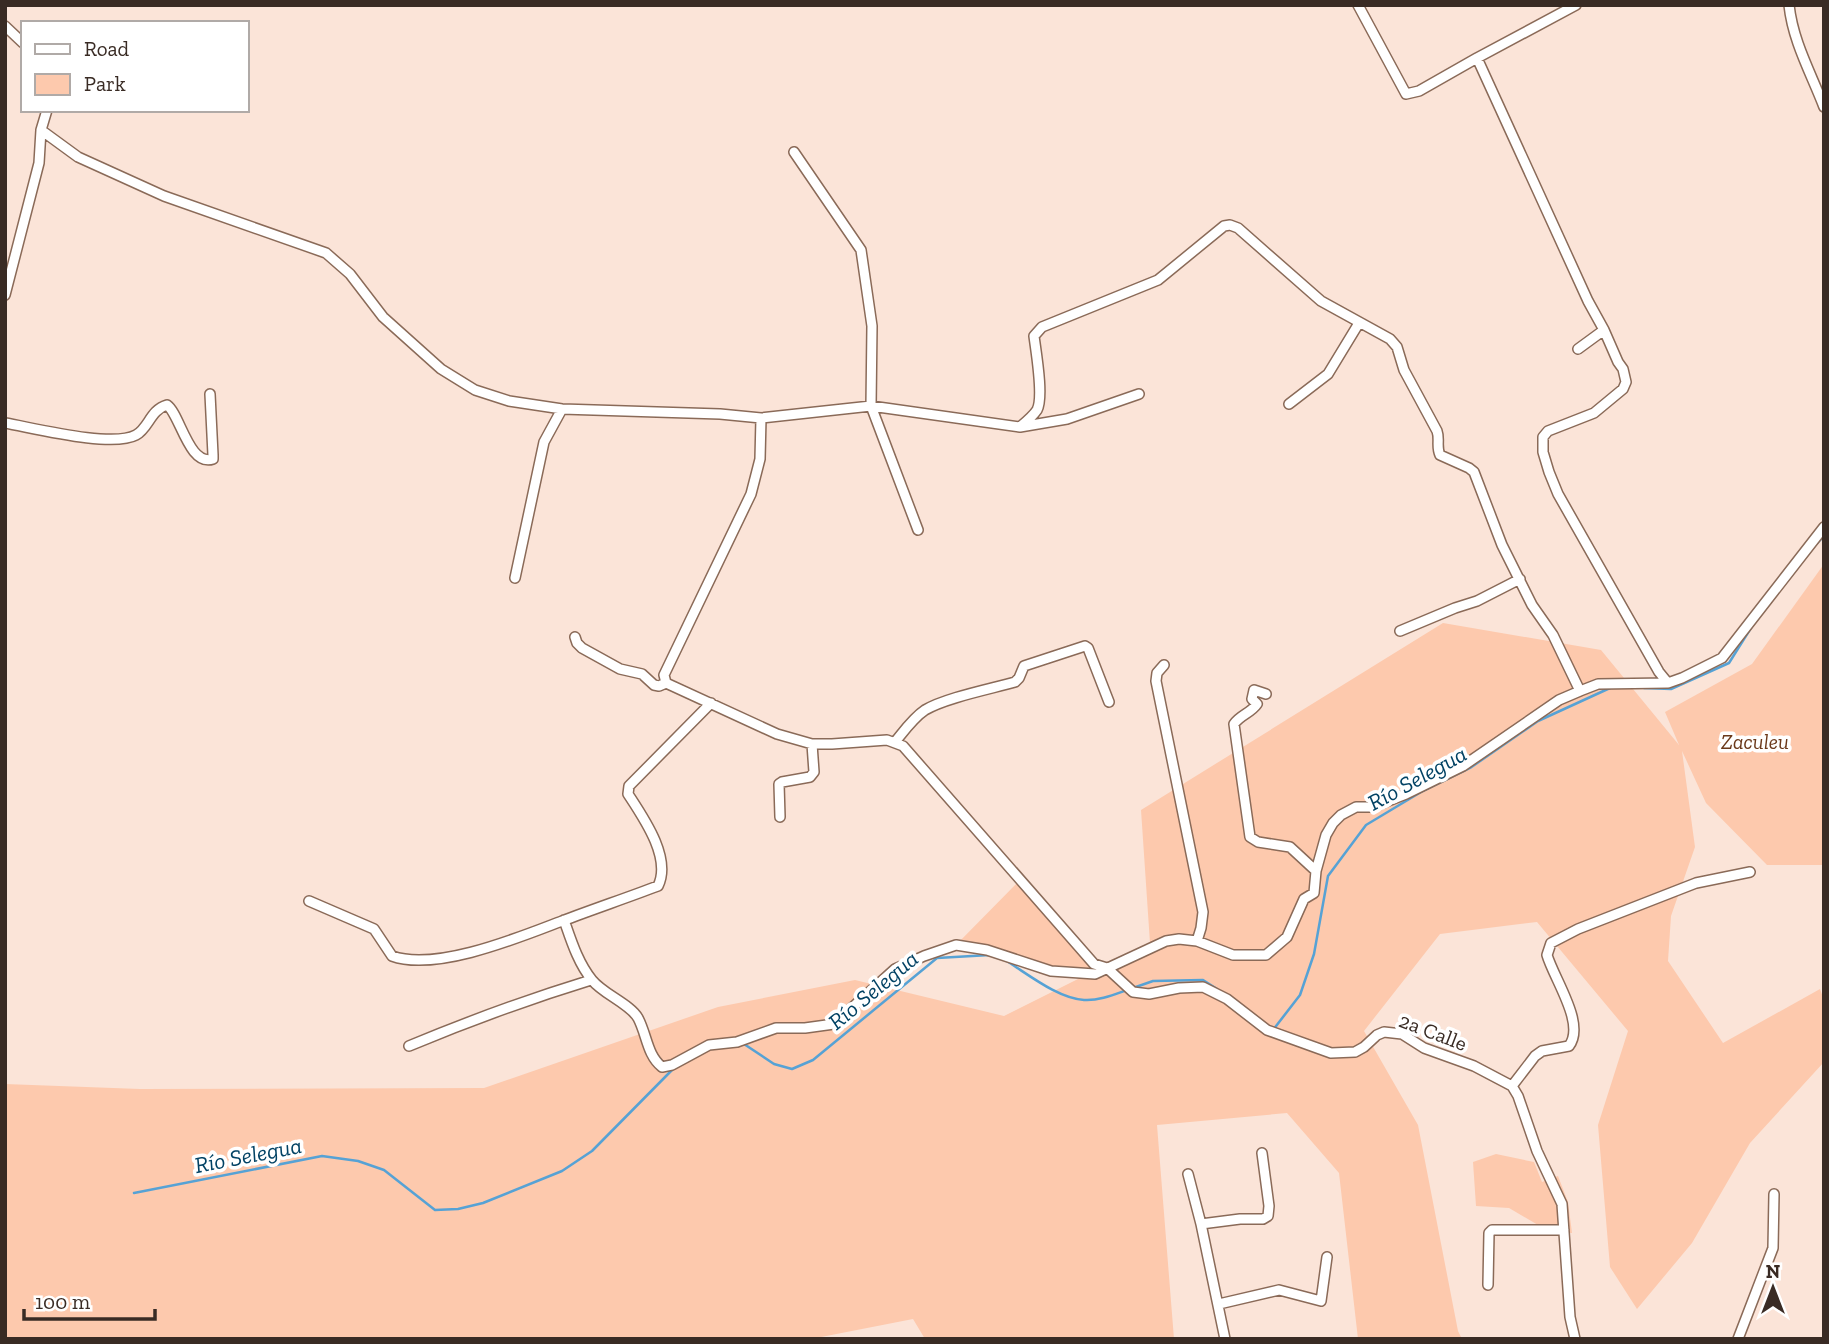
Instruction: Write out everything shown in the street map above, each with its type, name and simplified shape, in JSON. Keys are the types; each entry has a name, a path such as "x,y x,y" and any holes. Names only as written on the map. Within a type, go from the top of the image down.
{"street":[{"path":"1358,5 1406,94 1419,91 1576,5"},
{"path":"1789,5 1790,18 1802,57 1824,107"},
{"path":"5,26 21,41"},
{"path":"1477,58 1588,301 1625,374 1623,389 1594,413 1548,430 1543,437 1543,452 1549,472 1558,494 1659,672 1668,683"},
{"path":"5,295 39,163 41,130 46,112"},
{"path":"41,130 78,157 164,197 326,253 350,274 383,317 441,369 475,390 509,401 562,409 720,414 761,418 871,406 1020,427 1067,419 1139,394"},
{"path":"794,152 861,250 872,326 871,406 918,530"},
{"path":"1020,427 1035,413 1039,405 1034,336 1037,331 1158,279 1224,226 1238,228 1321,301 1390,339 1397,347 1404,370 1439,435 1440,455 1474,472 1502,545 1532,605 1553,635 1580,691"},
{"path":"1289,404 1328,374 1359,323"},
{"path":"1578,349 1604,330"},
{"path":"5,423 101,440 123,440 139,434 150,416 167,404 173,409 179,428 189,444 202,460 208,461 213,459 210,394"},
{"path":"515,578 544,442 562,409"},
{"path":"761,418 760,459 751,494 663,675 666,683 777,734 812,744 887,740 895,742 925,710 1015,682 1024,666 1085,646 1109,702"},
{"path":"564,920 591,980 637,1016 654,1060 662,1067 673,1065 709,1045 741,1041 776,1028 834,1024 895,969 956,945 987,950 1051,971 1096,974 1166,941 1179,939 1197,941 1233,955 1266,955 1287,937 1304,899 1314,893 1316,872 1326,835 1341,815 1356,807 1373,807 1406,794 1463,766 1559,700 1580,691 1598,684 1668,683 1722,657 1824,527"},
{"path":"1400,631 1477,601 1520,579"},
{"path":"575,637 582,648 620,669 642,674 654,685 666,683"},
{"path":"1164,666 1157,673 1156,681 1203,912 1197,941"},
{"path":"1266,694 1254,690 1252,699 1257,704 1234,724 1250,837 1258,842 1290,847 1316,872"},
{"path":"309,901 374,929 392,956 422,959 458,956 658,886 662,878 662,863 650,828 628,793 629,786 711,703"},
{"name":"2a Calle","path":"895,742 903,746 1094,964 1107,968 1130,989 1149,994 1203,987 1227,999 1267,1030 1331,1054 1355,1052 1384,1032 1402,1034 1424,1048 1474,1066 1512,1086"},
{"path":"780,817 779,785 782,782 810,777 814,772 812,744"},
{"path":"1575,1339 1570,1317 1562,1204 1537,1151 1512,1086 1535,1056 1542,1051 1569,1046 1573,1041 1575,1032 1569,1005 1547,955 1550,943 1578,929 1696,883 1750,872"},
{"path":"409,1045 496,1011 591,980"},
{"path":"1201,1224 1263,1219 1268,1216 1262,1153"},
{"path":"1188,1174 1225,1339"},
{"path":"1738,1339 1773,1248 1774,1194"},
{"path":"1488,1285 1489,1233 1492,1230 1564,1230"},
{"path":"1219,1304 1279,1290 1321,1301 1327,1257"}],"green space":[{"name":"Zaculeu","path":"1824,564 1824,865 1767,865 1706,803 1682,751 1695,847 1671,916 1668,961 1723,1043 1820,989 1824,1000 1824,1062 1750,1143 1692,1243 1637,1309 1610,1267 1598,1125 1628,1031 1537,922 1440,934 1364,1031 1418,1125 1458,1331 1462,1339 1358,1339 1339,1173 1287,1113 1157,1125 1174,1339 925,1339 913,1319 811,1339 5,1339 5,1084 140,1089 484,1088 718,1007 855,980 1004,1016 1150,943 1141,810 1443,623 1601,650 1679,745 1665,712 1752,664"},
{"path":"1021,879 1094,964 1089,970 1054,972 956,945"},
{"path":"1496,1154 1534,1162 1542,1182 1558,1176 1568,1202 1572,1233 1550,1232 1509,1208 1476,1206 1473,1162"}],"waterway":[{"name":"Río Selegua","path":"1816,544 1824,536"},
{"name":"Río Selegua","path":"1644,688 1671,689 1729,663 1754,623"},
{"name":"Río Selegua","path":"1273,1030 1300,995 1314,954 1328,876 1366,825 1421,792 1470,768 1538,721 1610,688"},
{"name":"Río Selegua","path":"744,1044 774,1064 792,1069 813,1060 937,958 990,955"},
{"name":"Río Selegua","path":"1005,960 1043,984 1074,998 1095,1000 1127,990"},
{"name":"Río Selegua","path":"1133,988 1153,981 1203,980 1217,989"},
{"name":"Río Selegua","path":"134,1193 322,1156 358,1161 384,1170 435,1210 458,1209 483,1203 562,1171 592,1151 674,1068"}]}
